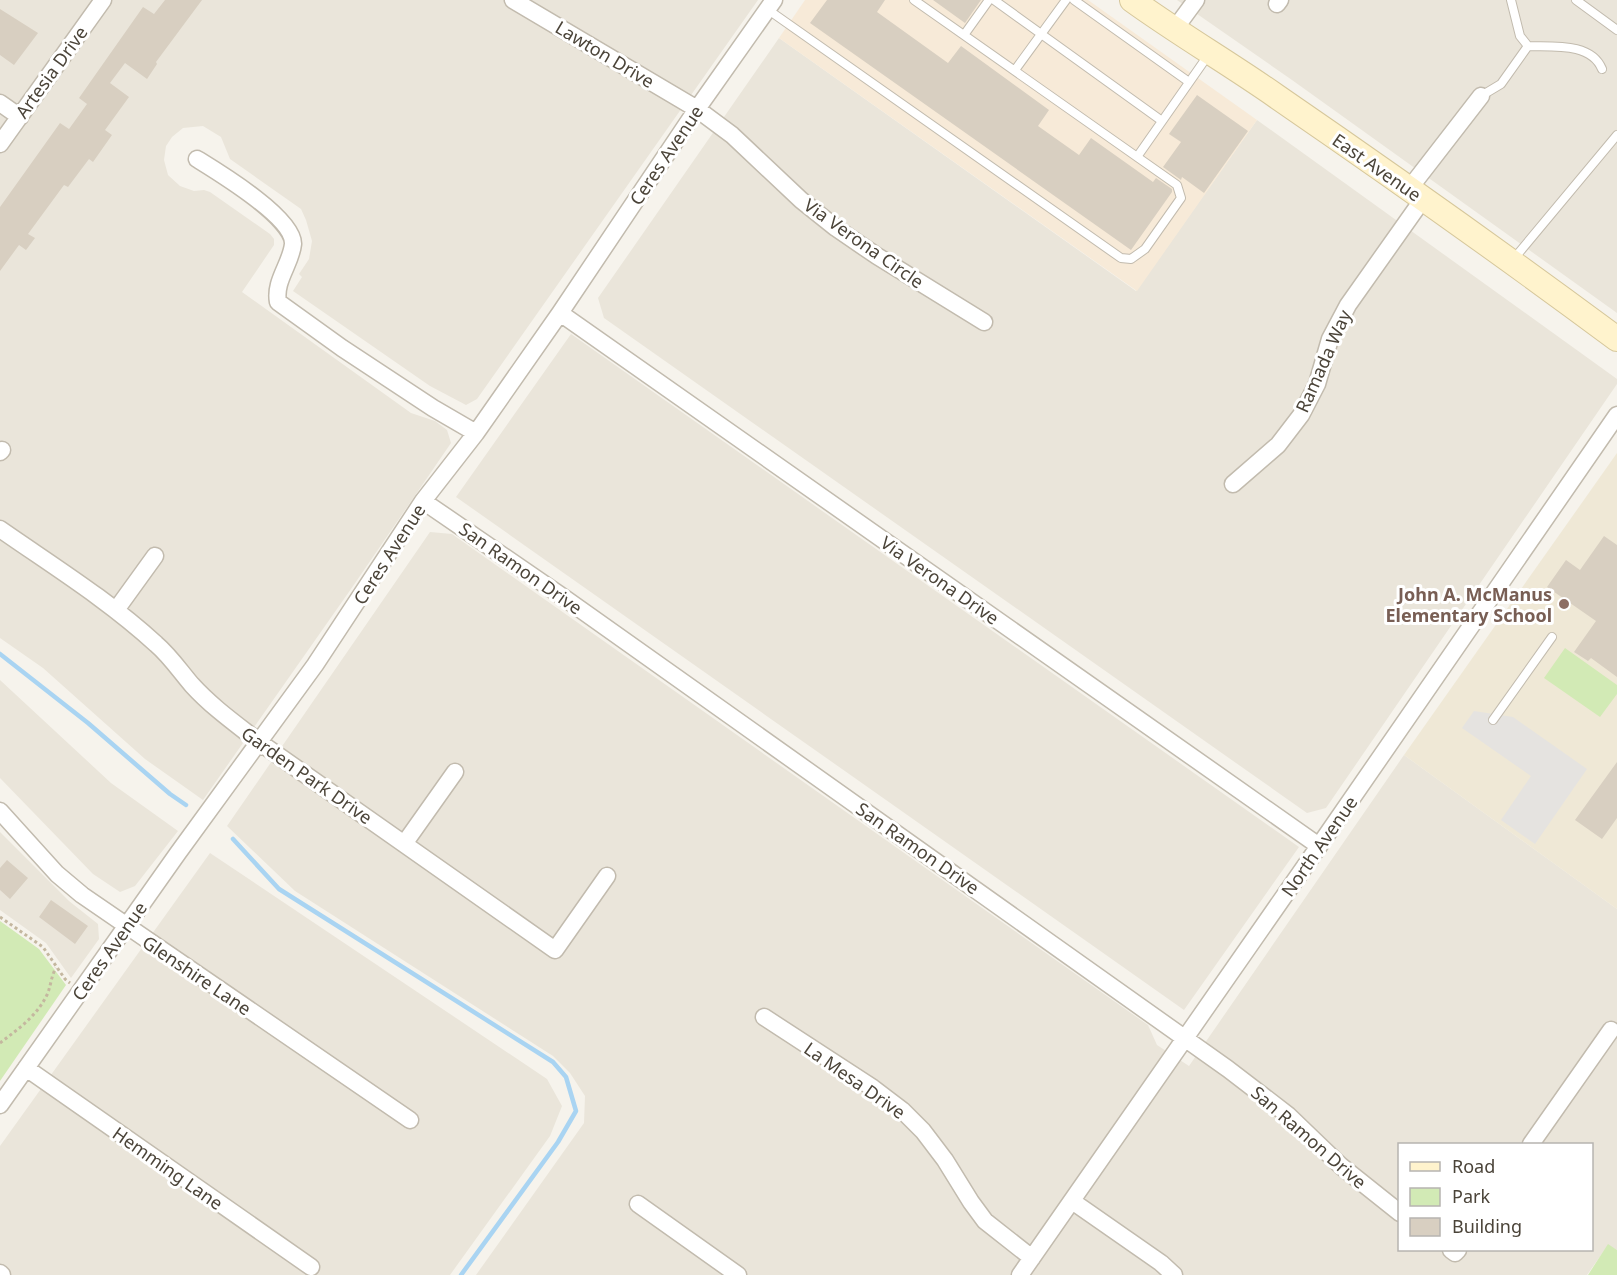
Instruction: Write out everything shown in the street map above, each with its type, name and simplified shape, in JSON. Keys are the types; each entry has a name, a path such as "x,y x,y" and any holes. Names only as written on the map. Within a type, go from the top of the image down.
{"main road":[{"name":"East Avenue","path":"1132,0 1174,30 1274,94 1617,339"}],"street":[{"name":"Artesia Drive","path":"0,144 103,0"},
{"name":"Lawton Drive","path":"516,0 697,109"},
{"path":"1174,30 1196,0"},
{"name":"Ceres Avenue","path":"0,1106 218,797 315,665 423,501 476,433 560,314 697,109 770,5"},
{"name":"Ramada Way","path":"1233,484 1278,445 1301,415 1317,384 1330,339 1348,305 1416,194 1481,96"},
{"path":"0,103 20,117"},
{"name":"Via Verona Circle","path":"697,109 732,135 801,200 836,228 984,322"},
{"path":"197,159 266,206 290,234 293,243 276,292 278,302 351,354 433,408 476,433"},
{"name":"Via Verona Drive","path":"560,314 1319,846"},
{"name":"North Avenue","path":"1020,1275 1617,415"},
{"name":"San Ramon Drive","path":"423,501 1185,1037 1281,1109 1341,1166 1398,1211"},
{"name":"Garden Park Drive","path":"0,529 116,610 157,644 219,712 555,950 607,876"},
{"path":"116,610 155,556"},
{"path":"404,844 455,772"},
{"name":"Glenshire Lane","path":"0,811 57,874 81,895 126,928 410,1120"},
{"name":"La Mesa Drive","path":"764,1017 873,1088 902,1110 923,1131 945,1160 984,1221 1032,1258"},
{"path":"1532,1143 1611,1030"},
{"name":"Hemming Lane","path":"26,1068 311,1267"},
{"path":"1072,1200 1161,1263 1174,1275"},
{"path":"638,1204 738,1275"}],"lane":[{"path":"770,5 1121,258 1131,259 1145,249 1181,198 1177,184 914,0"},
{"path":"964,35 989,0"},
{"path":"994,0 1162,121"},
{"path":"1015,70 1066,0"},
{"path":"1074,0 1189,82"},
{"path":"1511,0 1520,36 1528,46 1577,49 1594,57 1602,69"},
{"path":"1576,0 1617,30"},
{"path":"1481,96 1501,84 1528,46"},
{"path":"1137,156 1210,53"},
{"path":"1512,262 1617,135"},
{"path":"1493,720 1551,638"}],"path":[{"path":"0,917 43,947 65,979 82,990"},
{"path":"0,1043 33,1016 48,994 56,967"}],"shaded area":[{"path":"0,0 758,0 477,399 466,405 430,386 293,291 302,277 299,274 309,259 312,241 301,209 230,159 221,137 203,126 183,128 172,137 166,146 164,160 168,175 180,186 194,191 210,192 274,239 274,245 242,292 411,413 435,421 447,430 451,443 203,800 145,759 43,668 0,638"},
{"path":"805,0 1088,0 1257,120 1137,291 779,38"},
{"path":"1177,0 1617,0 1617,313 1292,80"},
{"path":"779,38 1136,291 1257,120 1617,379 1617,384 1326,808 1307,813 604,318 598,298"},
{"path":"571,334 1299,847 1184,1010 456,497"},
{"name":"John A. McManus Elementary School","path":"1617,453 1617,909 1404,755"},
{"path":"430,532 452,534 1148,1025 1157,1045 1189,1066 1404,755 1617,909 1617,1250 1608,1245 1587,1275 476,1275 584,1123 585,1096 570,1073 553,1056 295,891 227,826"},
{"path":"0,680 111,783 178,831 135,886 120,892 93,874 0,778"},
{"path":"1474,711 1513,717 1587,769 1535,844 1501,820 1531,776 1462,728"},
{"path":"0,832 69,901 98,924 99,939 71,978 46,943 0,910"},
{"path":"210,853 547,1079 562,1106 550,1136 450,1275 0,1275 0,1146"}],"green space":[{"path":"1565,648 1617,685 1617,694 1600,717 1544,678"},
{"path":"0,921 39,949 66,985 0,1081"},
{"path":"1608,1244 1617,1250 1617,1275 1588,1275"}],"building":[{"path":"165,0 202,0 156,62 157,64 147,79 125,63 110,83 129,97 105,130 112,135 93,162 89,159 68,187 64,185 28,234 35,238 26,250 19,245 0,271 0,207 60,123 69,129 87,104 79,98 143,7 154,14"},
{"path":"827,0 885,0 877,12 948,63 961,46 1049,110 1038,126 1079,155 1091,138 1153,182 1156,178 1172,189 1172,192 1131,250 810,23"},
{"path":"933,0 981,0 965,23"},
{"path":"0,9 38,33 14,65 0,55"},
{"path":"1197,95 1248,131 1204,193 1163,167 1181,142 1169,134"},
{"path":"1604,536 1617,545 1617,677 1591,658 1588,661 1574,652 1596,621 1547,587 1566,560 1580,570"},
{"path":"1617,762 1617,818 1602,839 1575,820"},
{"path":"7,860 28,878 10,899 0,890 0,868"},
{"path":"51,900 88,926 75,944 39,917"}],"waterway":[{"path":"0,654 88,723 170,794 186,805"},
{"path":"233,839 279,889 553,1062 566,1077 576,1111 558,1142 461,1275"}],"place":[{"name":"John A. McManus Elementary School","path":"1564,604"}]}
